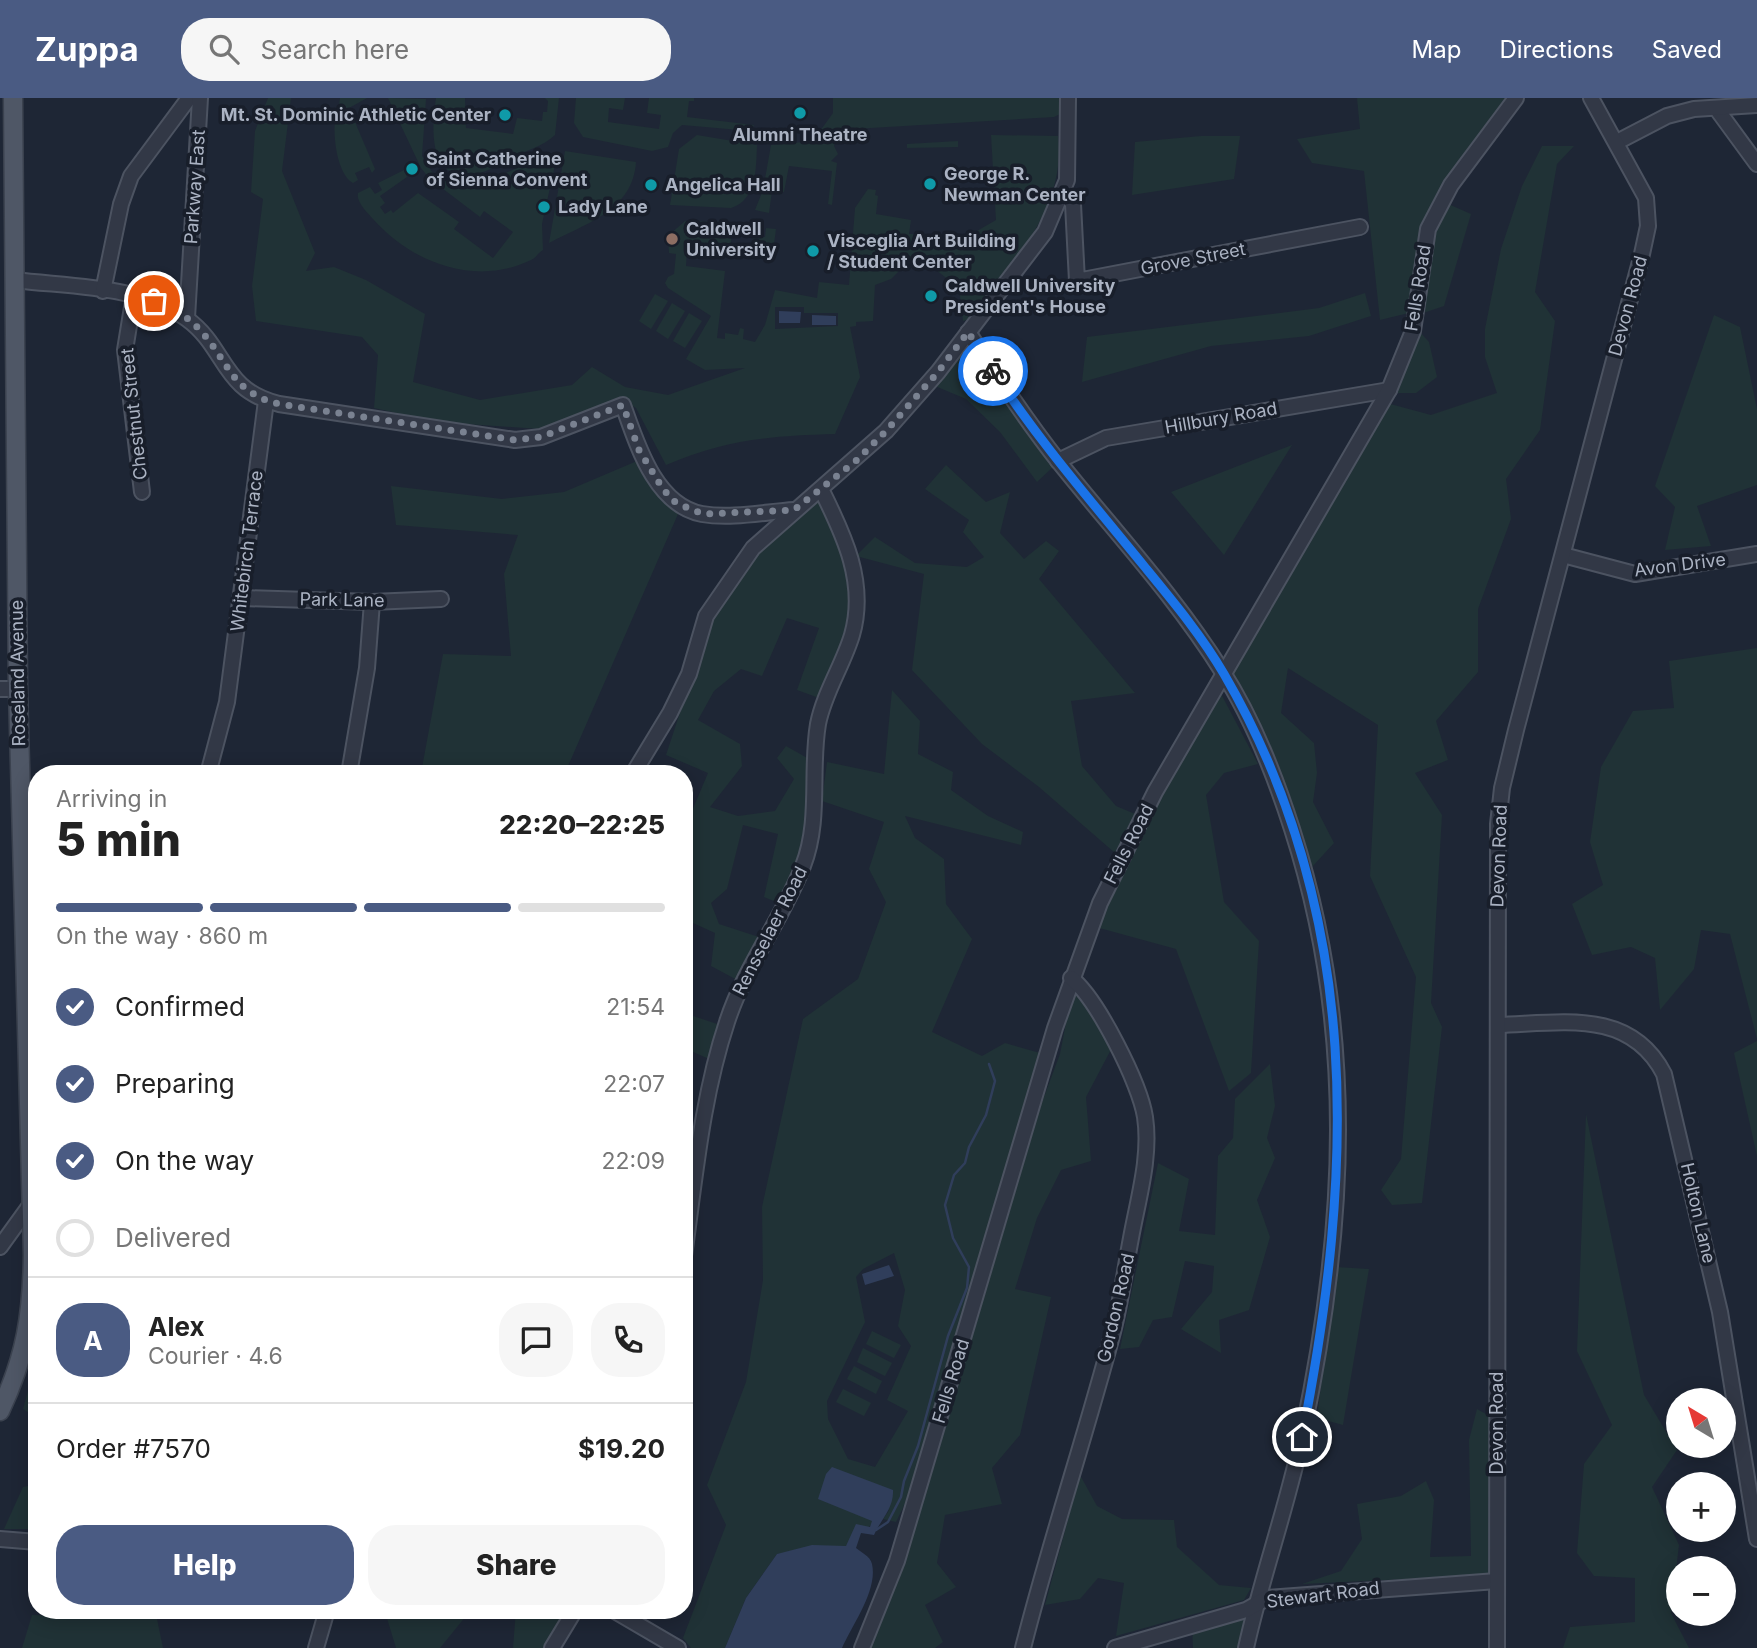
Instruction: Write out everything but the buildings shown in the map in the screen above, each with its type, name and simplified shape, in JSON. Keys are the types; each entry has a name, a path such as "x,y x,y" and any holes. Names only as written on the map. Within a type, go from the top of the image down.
{"main road":[{"name":"Roseland Avenue","path":"13,98 15,280 9,689 28,870"},
{"name":"Roseland Avenue","path":"0,1411 18,1370 28,1336"}],"street":[{"path":"103,291 121,204 131,176 189,98"},
{"name":"Parkway East","path":"187,318 200,98"},
{"path":"638,765 670,713 689,674 706,616 753,548 886,431 938,372 1045,233 1064,190 1069,163 1068,98"},
{"name":"Fells Road","path":"862,1648 897,1561 1071,978 1123,854 1224,673 1389,390 1413,331 1428,229 1451,185 1516,98"},
{"name":"Devon Road","path":"1497,1648 1497,824 1502,788 1648,226 1646,198 1591,98"},
{"path":"1617,142 1667,116 1716,107 1757,105"},
{"path":"1716,107 1757,164"},
{"name":"Grove Street","path":"1064,190 1073,204 1077,281 1360,228"},
{"path":"15,280 134,295 165,305 198,327 237,383 266,401 395,424 515,440 541,437 623,405 639,450 663,489 676,503 703,514 794,510"},
{"name":"Chestnut Street","path":"134,295 125,350 142,492"},
{"path":"968,332 1058,461 1175,605 1224,673 1279,791 1315,905 1332,1001 1338,1075 1339,1153 1322,1337 1302,1437 1246,1648"},
{"name":"Hillbury Road","path":"1058,461 1106,438 1389,390"},
{"name":"Whitebirch Terrace","path":"210,765 227,702 266,401"},
{"name":"Rensselaer Road","path":"693,1200 715,1059 741,984 788,903 805,862 813,826 819,722 852,635 857,610 857,581 851,556 821,489"},
{"name":"Avon Drive","path":"1563,555 1635,574 1757,554"},
{"name":"Park Lane","path":"242,597 372,602 441,599"},
{"path":"351,765 367,668 372,602"},
{"name":"Gordon Road","path":"1023,1648 1046,1555 1114,1329 1146,1161 1145,1117 1135,1082 1100,1016 1080,985 1071,978"},
{"name":"Holton Lane","path":"1498,1025 1557,1023 1609,1026 1643,1044 1664,1074 1720,1312 1757,1539"},
{"path":"0,1247 28,1202"},
{"path":"0,1539 28,1541"},
{"name":"Stewart Road","path":"1115,1648 1246,1610 1267,1598 1497,1581"},
{"path":"316,1648 324,1619"},
{"path":"552,1648 570,1619"},
{"path":"628,1619 678,1648"}],"shaded area":[{"path":"268,98 291,98 282,171 315,253 306,271 334,267 366,280 425,314 413,382 480,400 572,385 592,367 625,387 668,395 745,368 705,370 686,359 711,316 668,288 665,283 668,277 674,274 676,254 669,253 668,236 685,221 732,222 731,243 752,245 753,236 765,237 766,228 776,229 772,260 747,257 747,253 737,252 737,256 687,249 686,266 725,271 717,338 725,339 725,333 738,335 740,328 744,329 743,339 755,342 765,325 775,290 817,298 819,282 849,285 855,208 868,189 876,190 875,195 878,196 876,214 911,220 909,234 970,235 996,220 991,135 1058,136 1059,162 1054,186 1034,233 974,318 963,321 959,288 931,266 909,261 891,279 875,285 873,321 856,322 856,326 850,327 860,377 835,434 749,440 709,449 666,465 636,408 619,398 540,429 437,422 374,408 378,355 362,337 256,321 252,286 263,199 251,192 255,131","holes":["775,307 804,307 804,313 838,313 838,326 775,329"]},
{"path":"340,98 367,98 349,108 375,169 372,173 369,167 355,173 358,180 353,183 343,172 336,145 335,120"},
{"path":"388,98 426,99 422,156 432,172 450,184 476,186 544,156 547,160 557,156 542,224 543,250 533,259 510,268 467,270 426,258 389,235 362,207 358,193 370,187 375,194 382,190 378,183 404,170 407,177 380,196 385,203 380,207 385,214 391,210 393,213 418,193 459,222 454,229 493,258 513,232 484,211 480,217 430,179 421,168"},
{"path":"436,98 465,98 466,128 513,134 517,118 542,121 543,112 547,112 548,101 545,98 559,98 555,135 486,171 470,175 456,174 439,160 435,148"},
{"path":"576,98 625,98 623,110 609,108 608,122 659,129 661,115 647,113 649,98 694,98 694,101 689,101 687,117 754,125 751,131 682,125 673,133 668,147 652,151 583,137 574,123"},
{"path":"833,98 1059,98 1062,113 1054,117 820,131 833,113"},
{"path":"1357,98 1507,98 1446,182 1413,312 1380,320 1364,171 1312,163 1297,139 1360,129"},
{"path":"697,135 757,145 753,182 746,198 740,204 731,208 670,205 679,149"},
{"path":"1201,136 1240,136 1234,179 1132,195 1135,142"},
{"path":"837,139 834,146 838,154 831,161 837,163 832,205 828,204 832,171 789,166 784,192 772,191 769,213 755,210 763,190 771,145"},
{"path":"958,141 958,147 907,148 907,144"},
{"path":"1542,146 1574,146 1557,164 1535,292 1555,321 1540,430 1506,479 1511,519 1478,609 1478,672 1436,721 1448,760 1415,773 1442,815 1431,1003 1442,1027 1422,1203 1392,1205 1381,1190 1401,1159 1416,977 1370,876 1378,725 1288,668 1281,713 1314,743 1317,773 1313,802 1334,843 1312,867 1294,814 1231,673 1383,402 1431,415 1497,393 1485,357 1485,329 1501,249 1522,186"},
{"path":"565,151 636,162 633,178 617,203 606,213 549,243"},
{"path":"1446,203 1471,214 1444,306 1420,314 1433,232"},
{"path":"1365,293 1371,316 1309,336 1211,346 1082,382 1087,337 1319,308"},
{"path":"655,294 668,301 651,329 639,321"},
{"path":"672,303 685,311 668,339 656,331"},
{"path":"689,313 702,321 685,348 673,341"},
{"path":"1714,315 1740,327 1757,409 1757,485 1697,506 1711,546 1665,550 1675,507 1655,486"},
{"path":"1419,331 1429,342 1437,377 1416,393 1392,393"},
{"path":"966,344 1054,466 1037,482 1000,432 966,399 935,386"},
{"path":"1292,445 1224,555 1171,492"},
{"path":"637,461 678,514 568,765 422,765 443,654 511,656 504,574 518,535 396,525 391,486 502,499 564,492"},
{"path":"946,465 986,502 1010,492 1000,533 1024,559 1046,541 1059,551 1039,579 1135,693 1071,701 1082,766 1116,806 1135,814 1115,853 1039,787 982,744 912,670 924,574 856,556 875,537 915,563 967,567 984,557 963,532 969,520 925,489"},
{"path":"819,496 847,556 854,582 854,594 846,634 819,698 797,690 819,628 787,618 762,676 741,669 714,691 698,720 740,744 742,766 710,807 738,816 775,811 794,779 777,758 786,746 809,759 802,851 781,904 764,897 778,834 743,825 727,889 711,903 719,924 762,938 739,981 711,966 715,933 693,923 693,809 708,773 666,755 714,610 770,539"},
{"path":"1757,648 1757,1039 1730,934 1701,930 1694,969 1660,1010 1655,958 1631,947 1592,955 1572,904 1603,885 1590,842 1601,767 1633,711 1674,708 1669,661"},
{"path":"892,690 920,721 918,754 953,772 951,790 988,816 1023,832 1021,845 905,816 915,838 944,859 946,904 972,939 932,1032 982,1056 1005,1043 1040,1053 1002,1194 932,1430 907,1500 896,1522 883,1519 890,1509 846,1546 777,1554 746,1598 725,1648 691,1648 683,1638 690,1619 693,1619 693,1612 726,1525 707,1485 746,1382 763,1280 762,1207 803,1019 858,979 886,902 869,869 884,822 822,801 827,762 884,774","holes":["894,1253 905,1290 898,1326 911,1346 887,1400 908,1411 875,1467 848,1459 828,1419 827,1401 865,1322 856,1277 863,1269"]},
{"path":"1219,690 1258,764 1224,773 1206,795 1224,902 1259,941 1251,1073 1229,1091 1176,949 1092,926 1123,858"},
{"path":"1075,976 1116,1040 1086,1097 1091,1161 1061,1170 1037,1218 1015,1289 1051,1297 1020,1435 992,1468 1002,1504 945,1515 937,1563 956,1587 925,1605 943,1642 935,1648 870,1648 932,1473 1041,1105 1060,1054"},
{"path":"693,1016 720,1025 709,1059 693,1052"},
{"path":"1757,1041 1757,1156 1734,1053"},
{"path":"1270,1064 1275,1106 1267,1138 1275,1158 1257,1200 1270,1237 1249,1310 1219,1320 1221,1353 1181,1329 1212,1292 1214,1266 1185,1261 1172,1317 1153,1320 1139,1347 1120,1349 1158,1163 1189,1179 1179,1231 1215,1235 1218,1156 1233,1138 1235,1099"},
{"path":"1586,1114 1644,1395 1666,1432 1666,1458 1672,1458 1652,1487 1666,1517 1666,1542 1678,1542 1679,1545 1678,1556 1666,1556 1666,1626 1678,1626 1689,1648 1563,1648 1570,1627 1635,1622 1635,1578 1594,1576 1577,1553 1584,1464 1612,1425 1577,1351"},
{"path":"1336,1267 1369,1269 1343,1425 1317,1418"},
{"path":"872,1331 901,1345 894,1358 866,1344"},
{"path":"863,1348 892,1363 885,1376 857,1362"},
{"path":"854,1366 882,1381 876,1394 847,1379"},
{"path":"843,1389 871,1403 864,1416 836,1402"},
{"path":"28,1391 28,1412 23,1409"},
{"path":"1477,1409 1491,1417 1492,1575 1302,1584 1341,1571 1362,1539 1357,1504 1401,1496 1426,1481 1434,1500 1430,1557 1471,1556 1469,1440"},
{"path":"1080,1475 1097,1506 1122,1519 1174,1520 1177,1547 1219,1585 1251,1588 1244,1600 1116,1636 1124,1583 1098,1578 1080,1599 1045,1605"},
{"path":"28,1486 28,1529 4,1529 23,1487"},
{"path":"1255,1613 1246,1648 1193,1648 1192,1626"},
{"path":"31,1619 157,1619 163,1648 22,1648"},
{"path":"387,1619 464,1619 440,1648 396,1648"},
{"path":"515,1619 562,1619 547,1648 513,1648"}],"water":[{"path":"779,311 801,312 800,323 779,323"},
{"path":"812,315 836,316 836,325 812,325"},
{"path":"889,1265 894,1276 865,1285 862,1274"},
{"path":"832,1467 893,1490 889,1508 874,1535 861,1533 856,1548 870,1559 873,1574 868,1596 842,1648 725,1648 746,1598 777,1554 812,1545 846,1546 856,1524 870,1527 872,1521 818,1499 826,1474"}],"waterway":[{"path":"876,1530 888,1522 901,1497 948,1336 967,1288 969,1267 953,1238 945,1205 954,1175 965,1163 969,1147 986,1115 995,1081 989,1064"}],"way so far":[{"path":"154,301 165,305 198,327 237,383 249,393 279,404 395,424 515,440 541,437 623,405 639,450 663,489 676,503 703,514 794,510 857,460 886,431 938,372 968,332 993,371"}],"place":[{"name":"Alumni Theatre","path":"800,113"},
{"name":"Mt. St. Dominic Athletic Center","path":"505,115"},
{"name":"Saint Catherine of Sienna Convent","path":"412,169"},
{"name":"George R. Newman Center","path":"930,184"},
{"name":"Angelica Hall","path":"651,185"},
{"name":"Lady Lane","path":"544,207"},
{"name":"Caldwell University","path":"672,239"},
{"name":"Visceglia Art Building / Student Center","path":"813,251"},
{"name":"Caldwell University President's House","path":"931,296"}],"route":[{"path":"993,371 1058,461 1175,605 1224,673 1279,791 1315,905 1327,964 1336,1040 1339,1153 1336,1213 1322,1337 1302,1437"}]}
